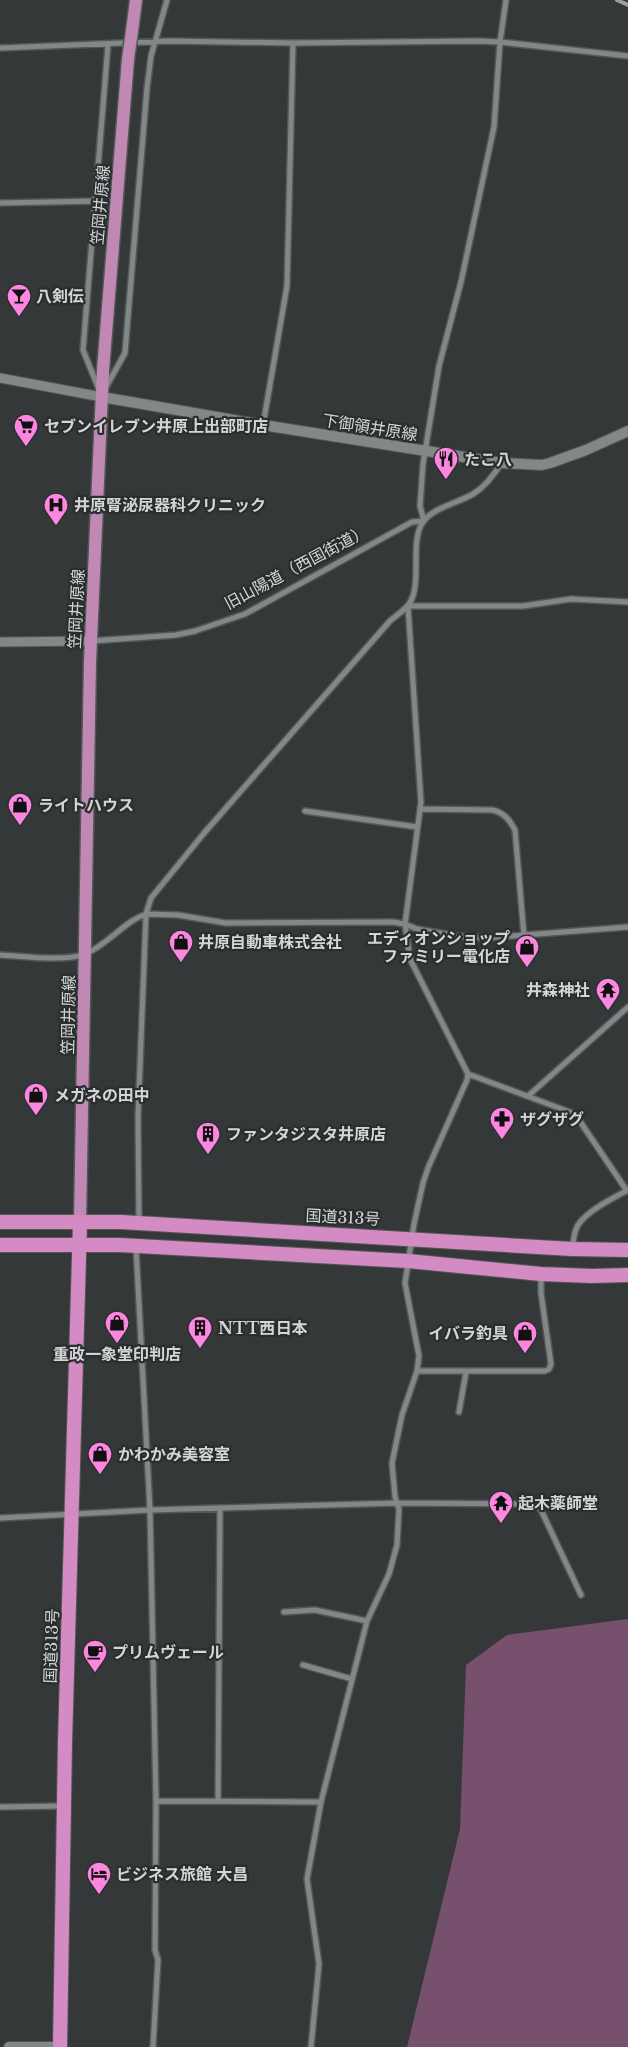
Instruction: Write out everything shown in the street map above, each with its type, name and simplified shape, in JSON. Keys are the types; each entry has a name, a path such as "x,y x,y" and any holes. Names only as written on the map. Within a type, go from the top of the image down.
{"highway":[{"path":"0,1222 80,1222"},
{"name":"国道313号","path":"60,2047 71,1514 80,1222 139,1223 572,1249 628,1250"},
{"path":"0,1245 120,1245 408,1261 541,1274 628,1275"}],"main road":[{"name":"笠岡井原線","path":"80,1222 91,641 102,397 128,59 136,0"},
{"name":"下御領井原線","path":"102,397 502,463 542,465 550,463 586,450 628,431"},
{"path":"9,2047 60,2047"}],"street":[{"path":"102,397 125,353 147,88 151,56 167,0"},
{"path":"139,1223 138,1117 146,914 151,898 205,832 389,622 408,606 414,593 419,533 424,521 420,498 425,450 439,366 461,282 494,127 500,42 506,0"},
{"path":"0,48 156,42 500,42 628,56"},
{"path":"263,425 287,286 292,43"},
{"path":"102,397 83,350 108,45"},
{"path":"0,203 96,201"},
{"path":"0,378 102,397"},
{"name":"旧山陽道（西国街道）","path":"0,642 91,641 176,635 195,631 245,614 412,522 424,521 436,512 472,494 485,485 502,463"},
{"path":"408,606 522,606 570,599 628,602"},
{"path":"312,2047 319,1964 306,1879 321,1802 367,1621 389,1574 397,1545 400,1522 392,1463 402,1415 417,1371 419,1356 405,1283 408,1261 423,1183 468,1074 410,959 405,924 420,809 411,625 408,606"},
{"path":"420,809 492,810 502,812 510,820 515,830 524,936"},
{"path":"305,811 417,827"},
{"path":"0,955 69,958 85,954 132,921 146,914 178,915 226,923 394,922 417,929 457,936 484,938 628,927"},
{"path":"528,1096 628,1007"},
{"path":"468,1074 575,1114 628,1190 597,1208 579,1224 572,1249"},
{"path":"136,1247 150,1510 156,1801 155,1950 158,1960 154,2047"},
{"path":"417,1371 545,1371 549,1369 551,1364 540,1293 541,1274"},
{"path":"459,1412 466,1372"},
{"path":"0,1518 220,1508 397,1504 535,1504 541,1510 581,1595"},
{"path":"218,1801 220,1508"},
{"path":"284,1612 315,1610 367,1621"},
{"path":"303,1665 352,1679"},
{"path":"156,1801 321,1802"},
{"path":"0,1807 65,1806"}],"shaded area":[{"path":"628,1619 628,2047 407,2047 460,1829 466,1665 507,1635"}],"railway":[{"path":"617,0 628,5"}],"place":[{"name":"八剣伝","path":"19,317"},
{"name":"セブンイレブン井原上出部町店","path":"26,447"},
{"name":"たこ八","path":"446,480"},
{"name":"井原腎泌尿器科クリニック","path":"56,526"},
{"name":"ライトハウス","path":"20,826"},
{"name":"井原自動車株式会社","path":"181,963"},
{"name":"エディオンショップ ファミリー電化店","path":"527,968"},
{"name":"井森神社","path":"608,1011"},
{"name":"メガネの田中","path":"36,1116"},
{"name":"ザグザグ","path":"502,1140"},
{"name":"ファンタジスタ井原店","path":"208,1155"},
{"name":"重政一象堂印判店","path":"117,1344"},
{"name":"NTT西日本","path":"200,1349"},
{"name":"イバラ釣具","path":"525,1354"},
{"name":"かわかみ美容室","path":"100,1475"},
{"name":"起木薬師堂","path":"501,1524"},
{"name":"プリムヴェール","path":"95,1673"},
{"name":"ビジネス旅館 大昌","path":"99,1895"}]}
